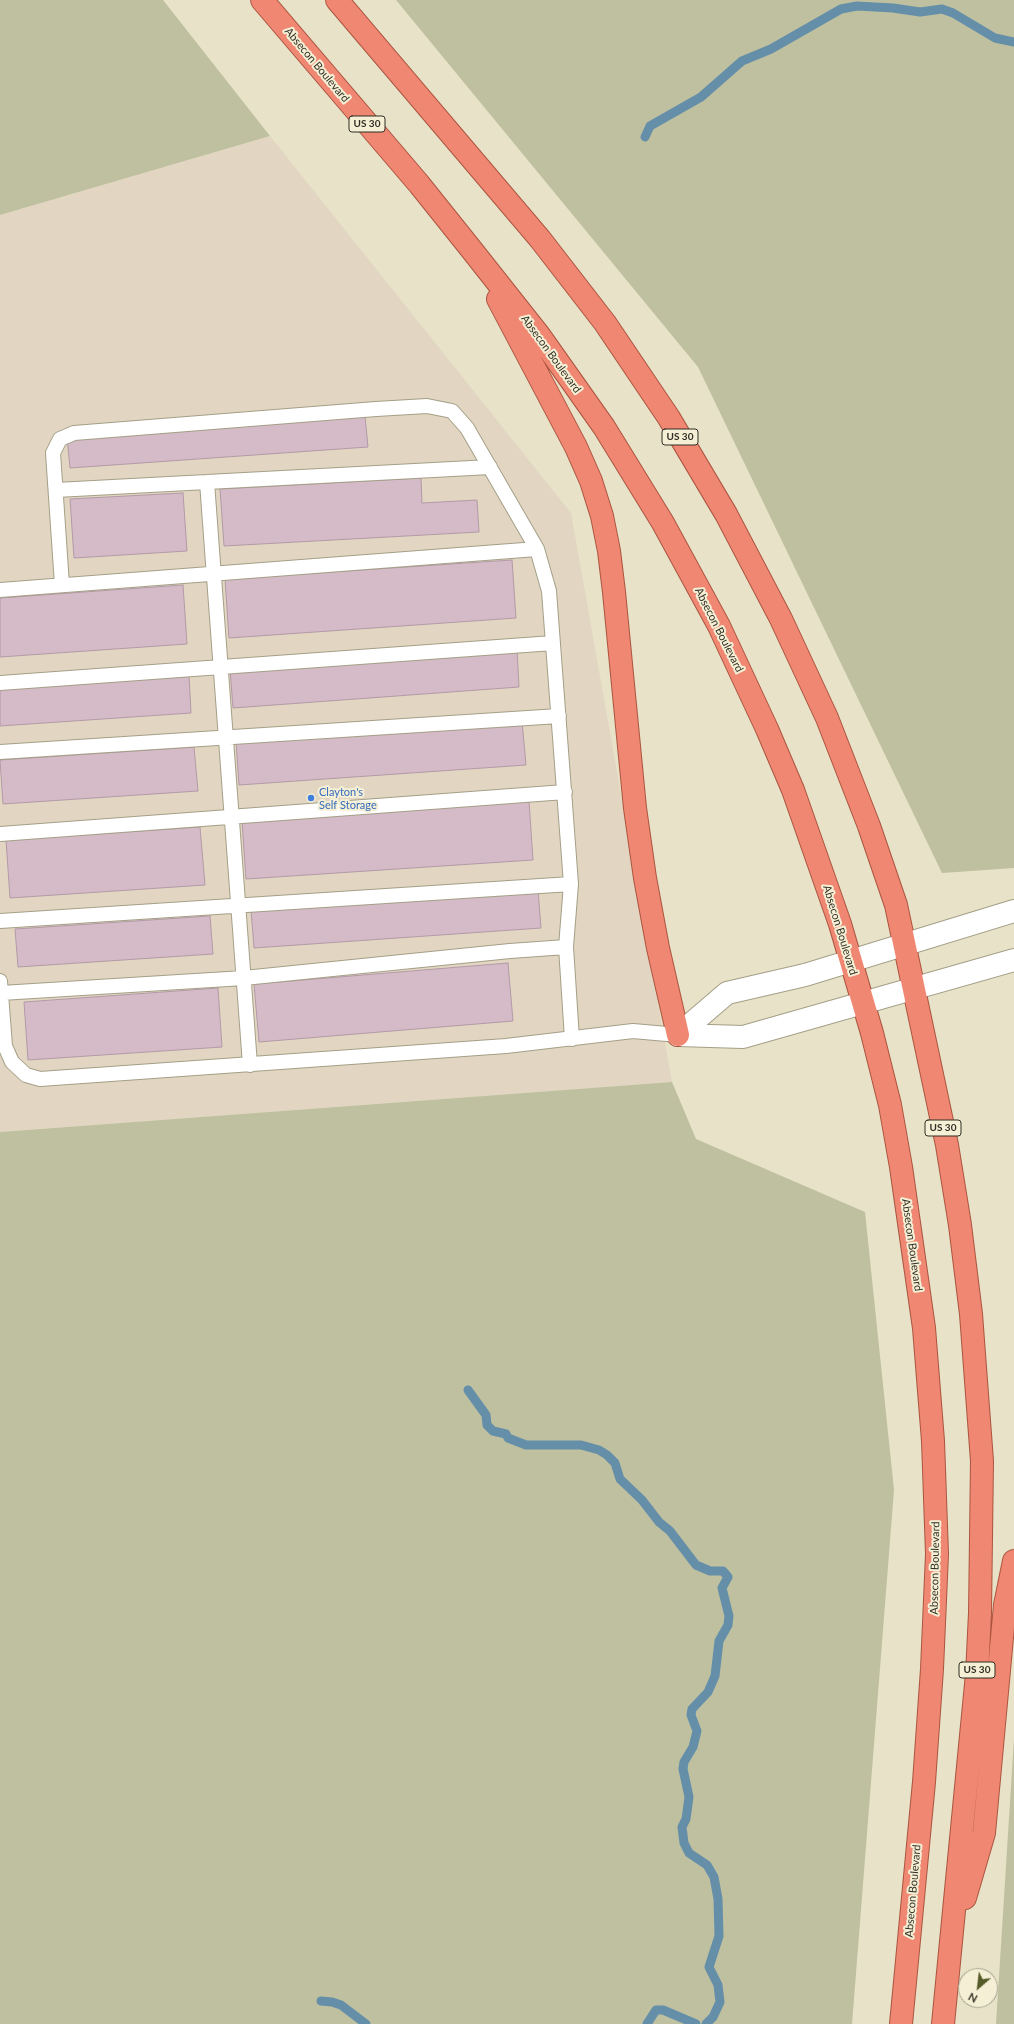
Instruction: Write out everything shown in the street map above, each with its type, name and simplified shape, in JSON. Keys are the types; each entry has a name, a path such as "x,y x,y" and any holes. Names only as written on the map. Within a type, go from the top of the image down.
{"highway":[{"name":"Absecon Boulevard","path":"262,0 419,184 539,335 604,427 663,523 719,626 767,729 793,790 840,924 890,1105 901,1167 924,1328 933,1456 937,1554 932,1669 924,1782 901,2024"},
{"name":"US 30","path":"338,0 540,239 605,323 669,418 726,514 781,619 827,718 872,834 896,905 915,988 947,1145 960,1226 976,1366 982,1461 980,1605 977,1674 943,2024"},
{"path":"471,249 576,447 591,482 602,516 611,564 635,808 644,878 678,1035"},
{"path":"950,1949 984,1833 1005,1605 1014,1561"}],"street":[{"path":"678,1035 727,993 805,975 1014,911"},
{"path":"678,1035 742,1037 1014,960"}],"lane":[{"path":"62,586 53,453 60,439 74,433 427,406 452,411 467,428 537,548 549,590 571,884 566,947 572,1039"},
{"path":"56,490 490,467"},
{"path":"207,482 250,1065"},
{"path":"0,590 537,548"},
{"path":"0,683 554,643"},
{"path":"0,752 559,716"},
{"path":"0,834 564,792"},
{"path":"0,921 571,884"},
{"path":"566,947 510,951 244,978 0,987 5,1046 12,1062 26,1075 40,1079 506,1046 633,1031 678,1035"}],"shaded area":[{"name":"Clayton's Self Storage","path":"270,136 571,513 672,1082 0,1132 0,215"}],"green space":[{"path":"0,0 163,0 270,136 0,215"},
{"path":"396,0 1014,0 1014,868 942,873 698,367"},
{"path":"672,1082 696,1139 865,1212 894,1490 852,2024 0,2024 0,1132"},
{"path":"1014,1739 1014,2024 996,2024"}],"building":[{"path":"365,416 368,447 70,468 67,437"},
{"path":"421,478 422,503 477,500 479,532 224,546 220,489"},
{"path":"183,493 187,551 74,558 70,499"},
{"path":"512,560 516,618 229,638 225,579"},
{"path":"183,585 187,644 0,657 0,598"},
{"path":"517,649 519,687 233,708 230,669"},
{"path":"189,675 191,713 0,726 0,688"},
{"path":"522,721 526,765 239,785 236,741"},
{"path":"194,747 198,791 3,804 0,760"},
{"path":"529,801 533,860 246,879 242,821"},
{"path":"200,827 205,885 10,898 6,840"},
{"path":"538,890 541,928 254,948 251,910"},
{"path":"210,916 213,954 18,967 15,929"},
{"path":"508,963 513,1021 259,1042 254,984"},
{"path":"218,988 222,1047 28,1060 24,1002"}],"waterway":[{"path":"645,137 650,126 701,97 742,61 771,49 841,9 857,6 893,8 920,12 942,9 953,13 995,38 1014,42"},
{"path":"468,1390 486,1415 487,1425 493,1431 506,1434 508,1438 526,1445 581,1445 599,1450 607,1455 615,1463 620,1479 642,1500 659,1522 670,1531 696,1565 710,1571 723,1571 728,1577 722,1588 729,1616 728,1625 719,1641 715,1676 708,1692 692,1709 691,1715 697,1731 693,1747 684,1762 683,1769 689,1797 686,1819 682,1827 684,1843 689,1853 707,1865 714,1877 718,1899 719,1936 709,1967 718,1985 720,2002 713,2017 706,2024"},
{"path":"321,2001 341,2005 366,2024"},
{"path":"647,2024 656,2010 663,2010 696,2024"}],"place":[{"name":"Clayton's Self Storage","path":"311,798"}]}
